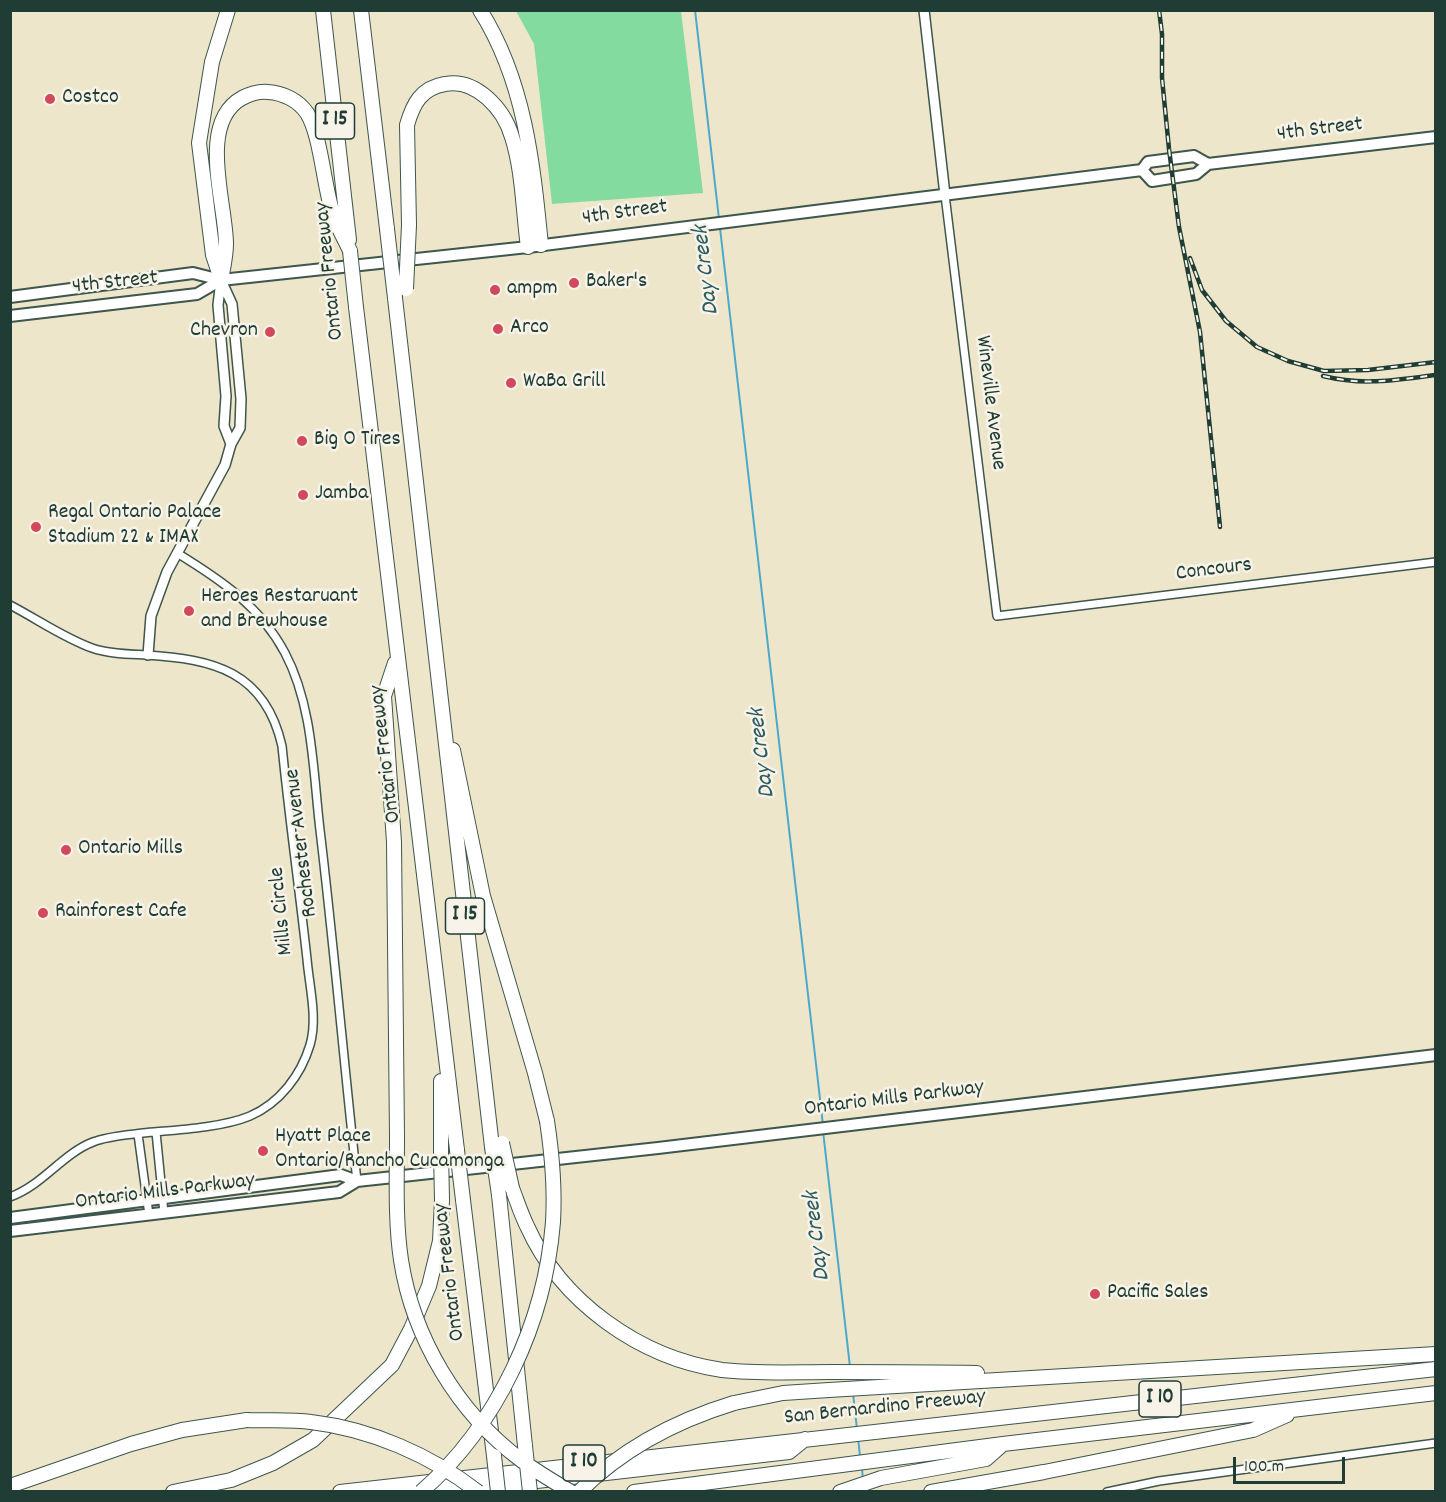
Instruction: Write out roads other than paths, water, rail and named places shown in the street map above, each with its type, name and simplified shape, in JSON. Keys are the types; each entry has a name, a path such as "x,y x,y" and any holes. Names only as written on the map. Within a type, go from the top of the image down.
{"highway":[{"path":"221,280 213,255 199,143 212,62 228,10"},
{"name":"Ontario Freeway","path":"323,10 344,231 350,251 498,1491"},
{"name":"I 15","path":"361,10 387,229 400,293 402,360 483,1074 497,1145 499,1195 530,1491"},
{"path":"480,10 507,64 522,111 531,160 534,246"},
{"path":"400,293 409,225 407,125 417,99 431,88 460,83 476,89 496,108 512,134 534,246"},
{"path":"221,280 226,244 218,179 217,156 220,132 232,105 249,95 265,91 287,96 298,103 307,114 316,138 333,215 344,231"},
{"path":"397,658 384,696 394,842 398,1229 401,1261 412,1304 433,1355 471,1413 520,1460 571,1491"},
{"path":"421,1491 457,1454 490,1410 507,1381 533,1320 542,1288 553,1222 552,1155 547,1121 535,1072 483,896 463,793 438,686"},
{"path":"173,1491 231,1480 283,1458 313,1440 392,1365 429,1287 440,1241 442,1200 441,1028"},
{"path":"497,1145 527,1227 557,1274 591,1310 629,1337 675,1358 719,1369 761,1372 1096,1374"},
{"path":"579,1491 613,1461 661,1431 684,1420 734,1403 783,1393 1436,1354"},
{"name":"San Bernardino Freeway","path":"340,1491 1436,1369"},
{"name":"I 10","path":"634,1491 1003,1444 1436,1394"},
{"path":"933,1491 1044,1472 1253,1430 1299,1409"},
{"path":"10,1486 131,1444 182,1430 247,1420 311,1422 366,1433 425,1458 478,1491"},
{"path":"441,1491 789,1452 805,1439"},
{"path":"842,1491 881,1478 986,1459 1003,1444"}],"main road":[{"name":"4th Street","path":"1142,170 1152,181 1196,174 1208,164 1436,137"},
{"name":"4th Street","path":"10,297 193,273 221,280 534,246 1142,170 1148,162 1194,156 1208,164"},
{"name":"4th Street","path":"10,316 197,294 221,280"},
{"name":"Ontario Mills Parkway","path":"10,1232 339,1192 357,1181 1436,1055"},
{"name":"Ontario Mills Parkway","path":"10,1218 341,1175 357,1181"}],"street":[{"path":"924,10 945,195"},
{"name":"Wineville Avenue","path":"945,195 998,616"},
{"path":"221,280 218,305 226,396 224,426 231,444"},
{"path":"148,655 148,633 153,608 167,572 225,465 231,444 240,428 241,399 232,304 221,280"},
{"name":"Rochester Avenue","path":"177,553 219,579 256,612 284,652 300,687 308,727 357,1181"},
{"name":"Concours","path":"998,616 1436,562"},
{"name":"Mills Circle","path":"10,605 92,649 202,661 223,668 248,685 263,701 274,718 282,746 312,1013 310,1044 303,1064 291,1084 272,1102 251,1115 229,1122 101,1139 78,1149 38,1183 10,1197"},
{"path":"156,1132 164,1213"},
{"path":"138,1134 149,1215"},
{"path":"1107,1491 1159,1481 1436,1443"}],"waterway":[{"name":"Day Creek","path":"695,10 719,219"},
{"name":"Day Creek","path":"720,228 823,1125"},
{"name":"Day Creek","path":"823,1131 850,1367"},
{"name":"Day Creek","path":"853,1393 857,1429"},
{"name":"Day Creek","path":"858,1438 860,1456"},
{"name":"Day Creek","path":"862,1468 863,1480"}],"railway":[{"path":"1159,10 1162,34 1162,78 1169,149 1179,227 1200,332 1220,527"},
{"path":"1190,258 1202,290 1226,321 1257,347 1288,361 1324,371 1368,370 1436,362"},
{"path":"1323,376 1366,381 1436,375"}],"place":[{"name":"Costco","path":"50,99"},
{"name":"Baker's","path":"574,283"},
{"name":"ampm","path":"495,290"},
{"name":"Arco","path":"498,329"},
{"name":"Chevron","path":"270,332"},
{"name":"WaBa Grill","path":"511,383"},
{"name":"Big O Tires","path":"302,441"},
{"name":"Jamba","path":"303,495"},
{"name":"Regal Ontario Palace Stadium 22 & IMAX","path":"36,527"},
{"name":"Heroes Restaruant and Brewhouse","path":"189,611"},
{"name":"Ontario Mills","path":"66,850"},
{"name":"Rainforest Cafe","path":"43,913"},
{"name":"Hyatt Place Ontario/Rancho Cucamonga","path":"263,1151"},
{"name":"Pacific Sales","path":"1095,1294"}]}
